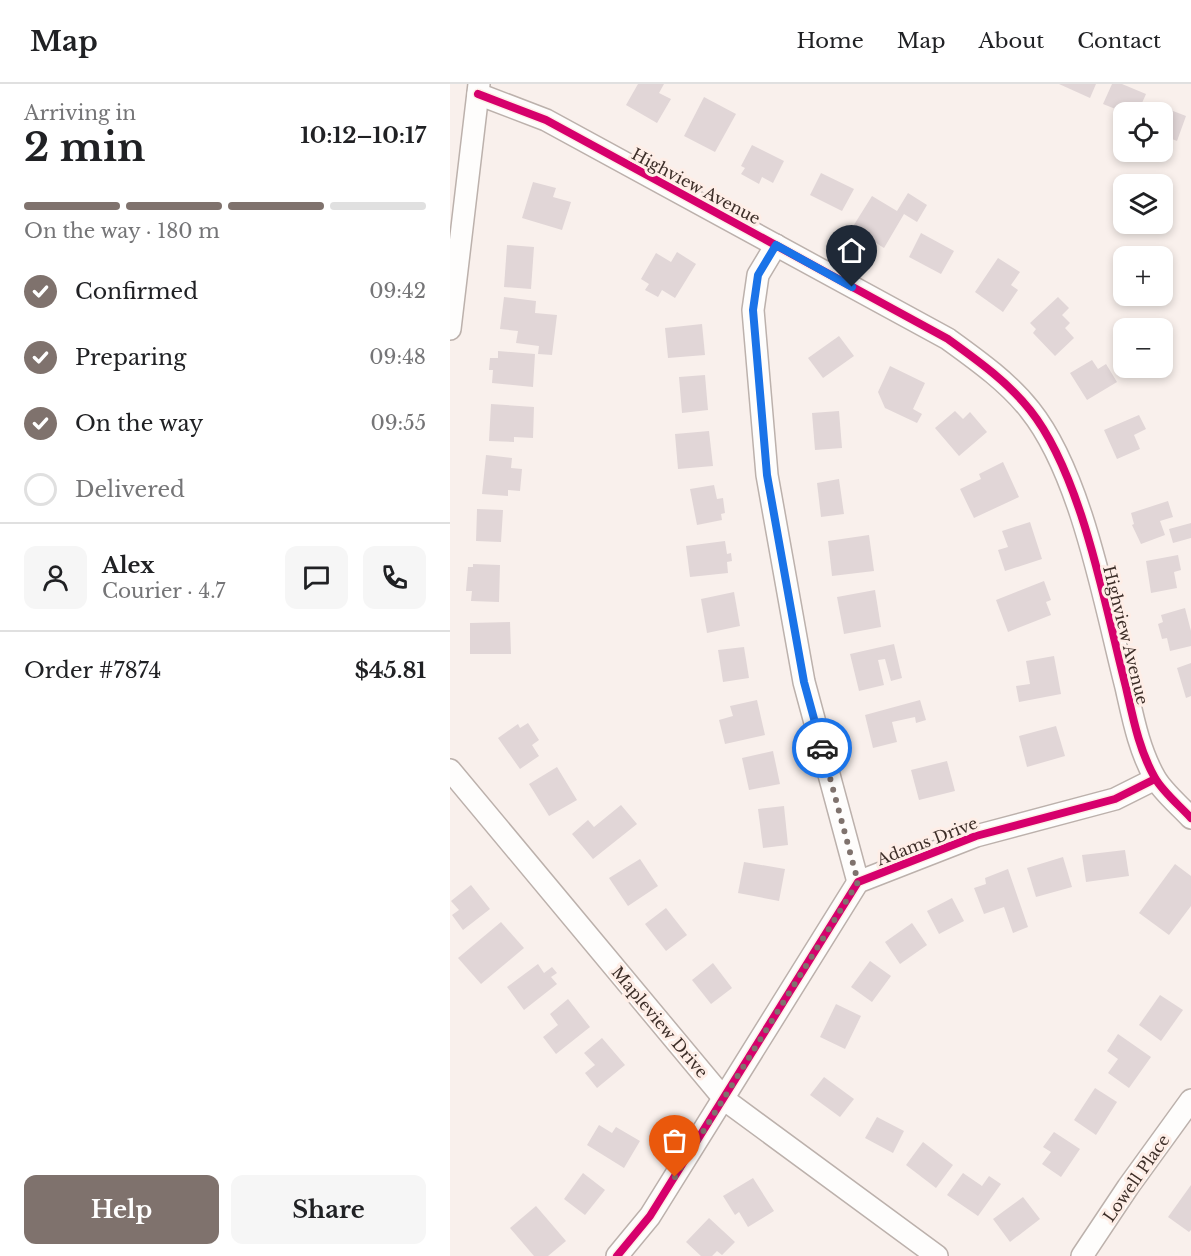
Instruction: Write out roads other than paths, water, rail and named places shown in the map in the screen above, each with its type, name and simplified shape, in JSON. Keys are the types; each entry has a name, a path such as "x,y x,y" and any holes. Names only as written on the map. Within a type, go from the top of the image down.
{"street":[{"name":"Highview Avenue","path":"478,89 546,120 948,339 986,366 1030,410 1051,443 1069,483 1094,564 1140,746 1155,779 1191,818"},
{"path":"450,329 478,89"},
{"path":"617,1256 650,1216 725,1100 858,882 804,682 767,475 753,310 758,275 776,245"},
{"name":"Mapleview Drive","path":"450,770 725,1100 937,1256"},
{"name":"Adams Drive","path":"858,882 976,836 1115,799 1155,779"},
{"name":"Lowell Place","path":"1082,1256 1128,1187 1191,1100"}]}
